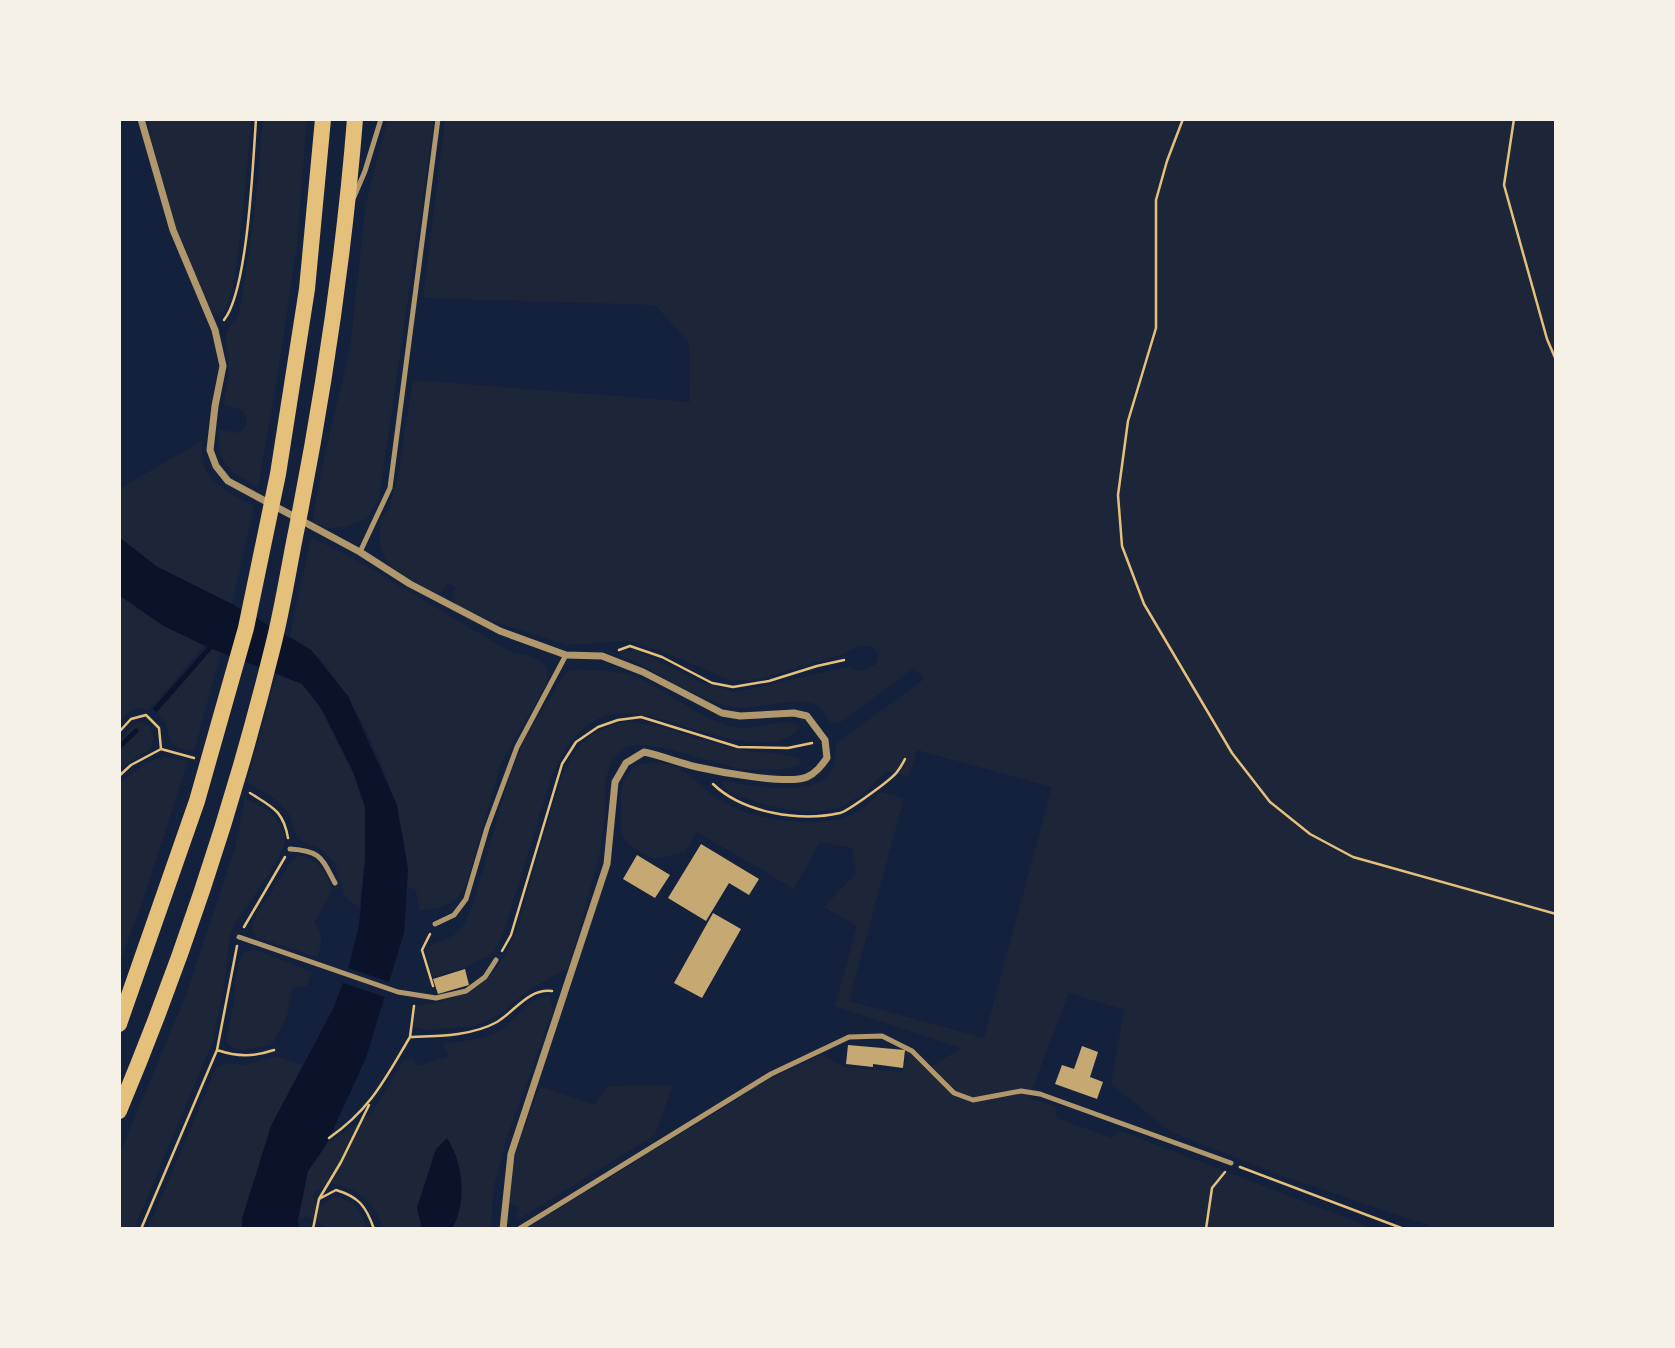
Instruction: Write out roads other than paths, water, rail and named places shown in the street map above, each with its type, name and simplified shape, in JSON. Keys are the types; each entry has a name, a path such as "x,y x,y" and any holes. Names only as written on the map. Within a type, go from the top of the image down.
{"highway":[{"path":"119,1024 197,801 246,628 278,474 307,289 323,119"},
{"path":"119,1111 154,1027 225,819 274,644 333,324 355,119"}],"street":[{"path":"141,119 173,230 215,331 223,366 210,450 216,466 228,481 360,552 410,584 500,631 566,655 602,656 643,672 722,713 740,716 794,713 807,716 825,740 827,758 818,769 805,778 788,780 695,767 644,752 626,763 615,782 607,864 511,1154 503,1229"}],"lane":[{"path":"347,213 365,171 381,119"},
{"path":"360,552 390,488 438,119"},
{"path":"435,924 454,915 466,899 487,828 517,747 566,655"},
{"path":"290,849 309,850 322,859 335,883"},
{"path":"239,937 398,992 436,998 466,991 485,977 496,960"},
{"path":"519,1229 771,1074 849,1037 882,1036 912,1051 954,1093 973,1100 1021,1091 1040,1094 1231,1163"}],"waterway":[{"path":"156,709 214,643"},
{"path":"119,747 136,731"}]}
